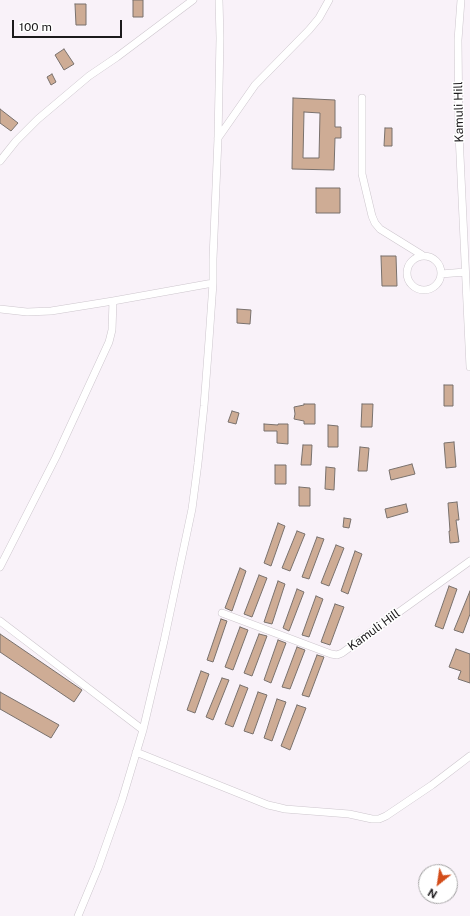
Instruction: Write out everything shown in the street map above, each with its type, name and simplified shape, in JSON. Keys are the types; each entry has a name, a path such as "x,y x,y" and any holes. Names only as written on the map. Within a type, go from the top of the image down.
{"street":[{"path":"0,161 16,141 38,119 89,76 122,54 193,0"},
{"path":"78,916 122,800 143,730 192,509 210,340 218,138 220,38 219,0"},
{"path":"218,138 255,85 309,30 329,0"},
{"name":"Kamuli Hill","path":"461,0 458,40 459,134 467,251 465,272 470,367"},
{"path":"362,98 362,174 375,224 386,234 422,255 431,256 440,265 442,274 437,285 430,289 421,290 414,287 408,281 406,273 408,265 414,258 422,255"},
{"path":"442,274 465,272"},
{"path":"0,309 27,312 51,310 113,301 213,283"},
{"path":"0,567 56,457 108,342 112,330 113,301"},
{"name":"Kamuli Hill","path":"222,613 337,655 342,653 470,561"},
{"path":"0,621 143,730"},
{"path":"136,752 277,808 349,814 372,819 379,819 386,816 432,785 470,756"}],"building":[{"path":"133,0 143,0 143,17 133,17"},
{"path":"75,4 86,4 86,25 76,25"},
{"path":"64,49 74,64 64,70 55,55"},
{"path":"52,74 56,82 51,85 47,77"},
{"path":"293,98 335,100 335,127 341,127 341,138 335,138 334,170 292,169","holes":["304,112 320,113 319,158 303,158"]},
{"path":"0,109 18,123 11,131 0,123"},
{"path":"385,128 392,128 392,146 384,146"},
{"path":"316,188 340,188 340,213 316,213"},
{"path":"381,256 396,256 397,286 382,286"},
{"path":"237,309 251,310 250,324 237,323"},
{"path":"444,385 453,385 453,406 444,406"},
{"path":"304,404 315,404 315,424 304,424 304,421 294,419 294,407"},
{"path":"362,404 373,404 372,427 361,427"},
{"path":"232,411 239,413 236,424 228,422"},
{"path":"264,424 288,424 288,444 277,443 277,431 264,431"},
{"path":"328,425 338,426 338,447 328,447"},
{"path":"454,442 456,467 446,468 444,443"},
{"path":"303,445 312,445 311,465 301,465"},
{"path":"360,447 369,448 367,471 358,471"},
{"path":"412,464 415,474 391,480 389,470"},
{"path":"275,465 286,465 286,484 275,484"},
{"path":"326,467 335,468 334,490 325,489"},
{"path":"299,487 310,488 310,506 299,506"},
{"path":"457,502 459,520 456,520 459,542 450,543 448,503"},
{"path":"406,504 408,512 387,518 385,509"},
{"path":"344,518 351,519 349,528 343,527"},
{"path":"278,523 285,526 271,566 264,563"},
{"path":"297,531 305,534 290,571 282,568"},
{"path":"317,537 324,539 309,579 302,577"},
{"path":"336,545 344,548 329,586 321,583"},
{"path":"355,551 362,554 348,594 341,591"},
{"path":"240,568 246,571 232,611 225,608"},
{"path":"259,575 267,578 252,617 244,614"},
{"path":"278,581 285,584 272,624 264,622"},
{"path":"449,586 457,589 443,629 435,626"},
{"path":"297,589 304,592 289,631 283,628"},
{"path":"470,591 470,614 463,633 454,630"},
{"path":"316,596 323,599 309,637 302,635"},
{"path":"335,604 344,607 330,645 321,642"},
{"path":"221,619 227,621 213,662 207,660"},
{"path":"240,627 248,630 233,670 225,667"},
{"path":"0,634 82,690 74,702 0,652"},
{"path":"259,634 267,636 252,676 244,673"},
{"path":"278,640 286,643 271,683 264,680"},
{"path":"297,647 305,650 290,689 282,687"},
{"path":"456,649 470,654 470,683 458,679 461,671 449,667"},
{"path":"317,655 324,657 309,697 302,695"},
{"path":"201,671 209,674 195,713 187,710"},
{"path":"222,678 229,680 213,720 206,717"},
{"path":"240,685 248,688 233,727 225,724"},
{"path":"0,692 59,725 51,738 0,709"},
{"path":"258,692 267,695 253,734 244,731"},
{"path":"277,699 286,702 272,741 264,738"},
{"path":"297,705 306,708 290,750 281,746"}]}
